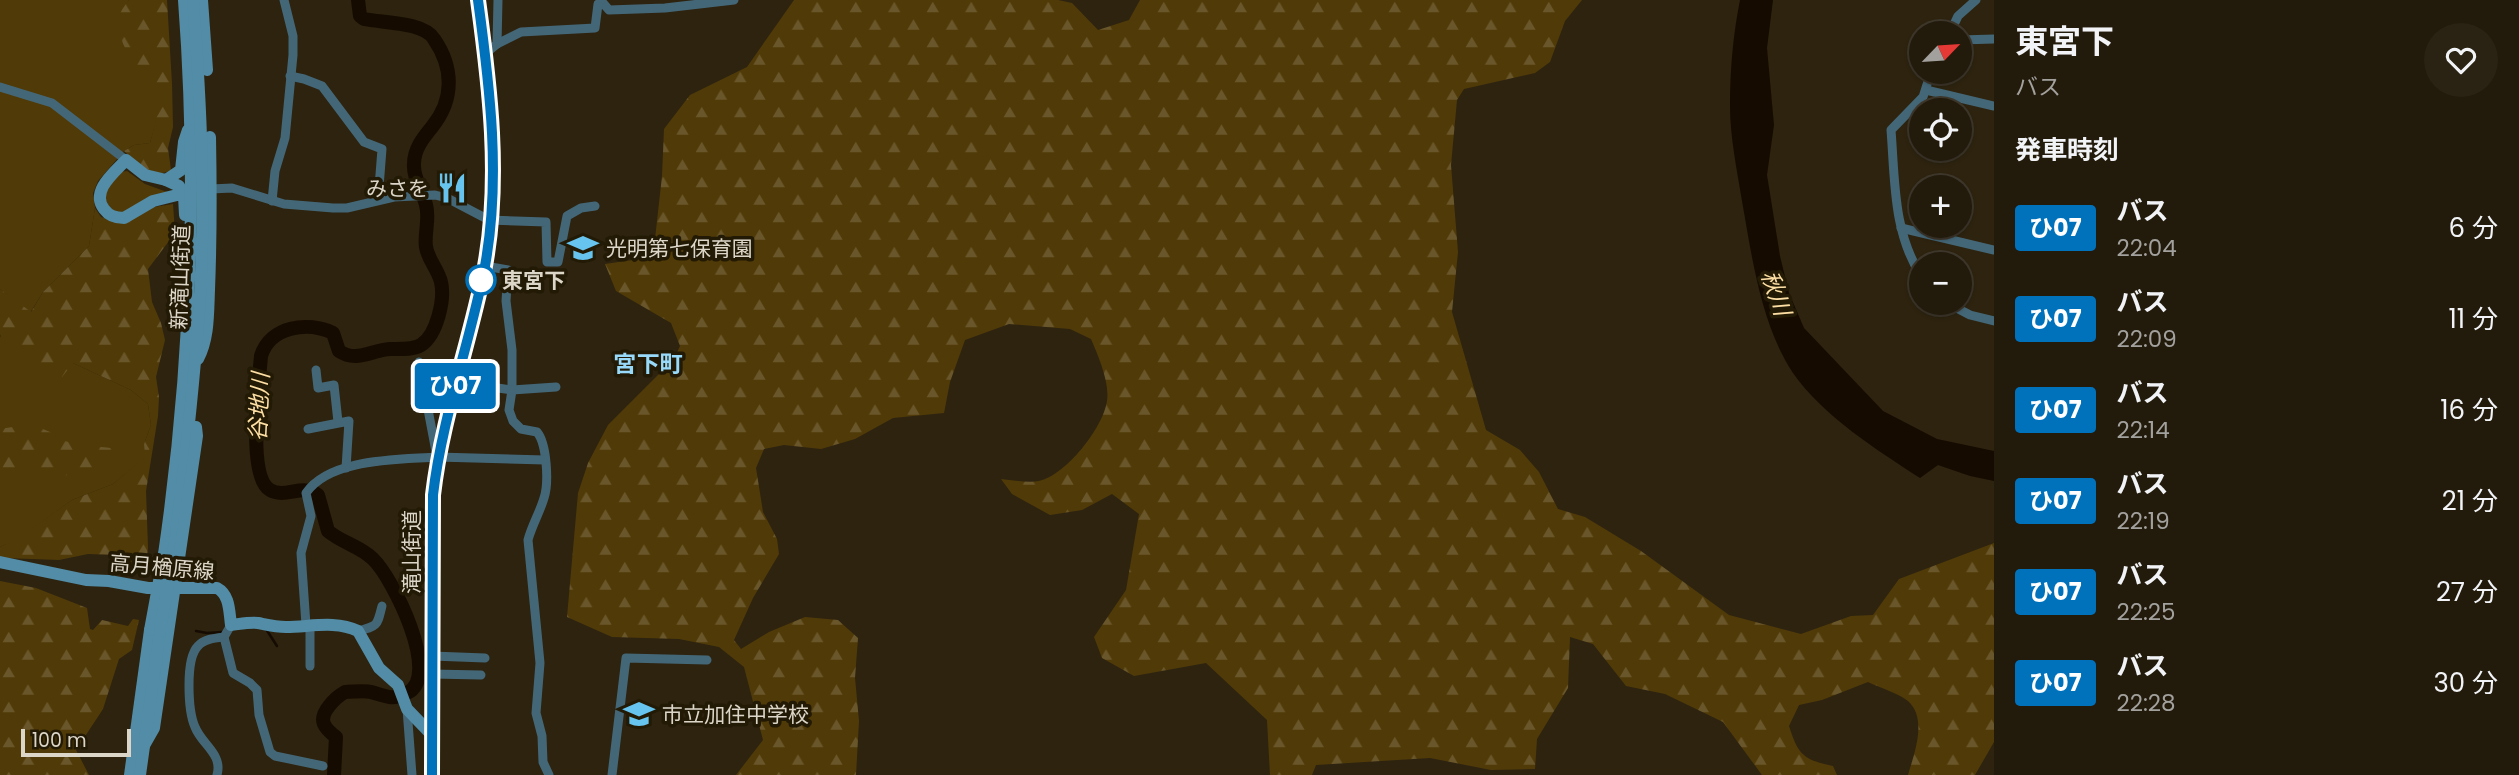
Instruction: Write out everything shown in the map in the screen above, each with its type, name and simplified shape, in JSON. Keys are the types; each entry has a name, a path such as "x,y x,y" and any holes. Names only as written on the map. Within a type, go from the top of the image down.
{"highway":[{"name":"滝山街道","path":"432,775 433,495 437,457 485,266 489,220 492,152 491,48 478,0"}],"main road":[{"name":"新滝山街道","path":"168,554 184,390 192,257 191,123 184,0"},
{"name":"新滝山街道","path":"168,554 193,391 201,275 202,154 193,0"},
{"path":"194,365 205,342 209,190 202,0"},
{"path":"166,180 181,170 184,142 191,123"},
{"path":"177,195 153,201 124,218 109,215 101,204 101,190 126,160 145,175 179,186 183,192 192,257"},
{"path":"142,749 154,728 197,436 193,391"},
{"path":"130,775 168,554"},
{"name":"高月楢原線","path":"0,562 86,580 148,587 220,589 228,602 230,625"},
{"path":"230,625 256,623 271,627 338,624 355,630 379,668 432,734"},
{"path":"140,775 155,631"}],"street":[{"path":"272,201 275,171 285,138 293,36 284,0"},
{"path":"491,48 498,0"},
{"path":"491,48 521,32 595,28 596,2 610,10 665,8 734,0"},
{"path":"1956,21 1976,0"},
{"path":"1972,40 1994,39"},
{"path":"290,76 322,86 364,142 382,149 377,200"},
{"path":"1909,252 1901,228 1891,131 1926,90 1928,84"},
{"path":"0,87 52,103 126,160"},
{"path":"1926,90 1994,106"},
{"path":"209,190 232,188 272,201 333,208 428,194 447,198 489,220 547,222 547,262 558,262 567,216 581,208 594,206"},
{"path":"1901,228 1994,250"},
{"path":"485,266 509,270 506,301 512,351 509,410 513,421 521,429 537,432 541,438 545,460 544,498 528,540 540,663 536,713 542,736 543,762 549,775"},
{"path":"1972,315 1994,321"},
{"path":"419,362 437,457"},
{"path":"316,370 318,388 334,385 338,422"},
{"path":"457,382 512,390 556,387"},
{"path":"308,429 349,421 346,468"},
{"path":"310,666 301,553 311,516 308,490 320,478 369,463 437,457 545,460"},
{"path":"355,630 374,627 382,606"},
{"path":"217,775 218,760 197,732 193,722 190,696 191,658 197,646 223,637 230,625"},
{"path":"223,637 233,673 250,682 257,690 259,715 270,751 275,756 323,765"},
{"path":"432,656 485,658"},
{"path":"612,775 626,658 706,660"},
{"path":"432,674 481,675"},
{"path":"404,699 412,775"}],"green space":[{"path":"0,0 129,0 120,15 162,100 150,143 134,145 124,151 98,181 93,193 95,208 89,246 43,292 30,313 0,289"},
{"path":"129,0 167,0 173,127 168,148 171,170 164,173 145,169 124,151 134,145 150,143 161,100 132,60 121,38 120,15"},
{"path":"794,0 1058,0 1072,3 1098,30 1129,20 1140,0 1582,0 1565,21 1550,62 1535,73 1464,89 1457,100 1451,165 1458,252 1452,312 1486,430 1520,450 1539,472 1558,509 1585,517 1641,551 1729,615 1801,634 1851,616 1873,615 1899,579 1994,543 1994,742 1975,775 1908,775 1918,737 1914,708 1904,698 1868,682 1822,700 1799,705 1789,726 1803,755 1833,766 1837,775 1762,775 1723,722 1665,694 1626,686 1593,644 1570,637 1568,688 1537,739 1535,769 1491,770 1430,758 1316,765 1312,775 1270,775 1267,720 1206,663 1134,676 1102,658 1094,637 1126,590 1139,514 1112,494 1082,510 1050,515 1012,494 1001,479 1039,481 1050,477 1071,460 1091,437 1104,412 1107,401 1105,378 1091,339 1070,329 1009,324 965,340 950,382 944,413 893,418 855,439 821,449 784,445 764,449 756,468 763,512 777,539 779,554 753,598 734,640 741,649 769,632 805,617 838,620 858,638 855,678 859,721 856,775 736,775 763,740 744,667 719,647 679,639 612,637 567,617 578,493 588,463 608,425 674,359 680,346 671,323 616,291 605,264 653,257 664,129 690,95 747,67"},
{"path":"127,171 145,184 170,193 128,212 116,214 107,202 106,193 120,172"},
{"path":"173,204 175,233 148,269 152,302 165,340 156,377 158,416 146,491 148,548 145,572 116,555 88,554 59,560 4,558 0,561 0,547 17,539 72,500 113,484 145,457 144,444 151,425 148,404 131,390 73,363 62,377 26,361 9,349 0,334 0,289 31,312 43,292 89,246 95,208 101,217 112,221 154,207"},
{"path":"0,336 8,346 73,363 131,390 148,404 151,425 144,444 146,457 113,484 72,500 17,540 0,547"},
{"path":"31,424 50,432 60,440 121,449 117,457 70,475 54,476 15,471 0,474 0,429"},
{"path":"0,581 36,588 87,608 90,629 93,630 102,620 128,626 133,619 139,620 132,650 119,659 103,709 76,750 89,775 0,775"}],"water":[{"name":"秋川","path":"1740,0 1773,0 1767,48 1774,125 1767,175 1780,256 1789,293 1804,328 1883,411 1937,439 1994,451 1994,481 1938,465 1920,478 1869,444 1819,404 1793,373 1782,354 1759,290 1732,142 1731,79"}],"waterway":[{"name":"谷地川","path":"334,775 336,737 324,724 326,710 345,692 368,691 393,697 407,693 416,683 419,668 417,649 402,606 382,570 368,555 328,531 318,495 306,490 276,492 263,482 256,428 261,356 266,346 281,332 302,327 333,333 339,351 352,356 414,348 427,340 441,307 442,289 440,277 426,247 427,210 414,164 420,144 444,106 449,84 441,50 429,33 412,26 364,19 360,16 358,0"},
{"path":"266,629 277,646"},
{"path":"196,631 222,632"}],"bus line":[{"name":"ひ07","path":"432,775 433,495 437,457 485,266 491,202 492,117 478,0"}],"place":[{"name":"みさを","path":"452,188"},
{"name":"光明第七保育園","path":"583,248"},
{"name":"東宮下","path":"481,280"},
{"name":"市立加住中学校","path":"639,714"}],"district":[{"name":"宮下町","path":"648,364"}]}
